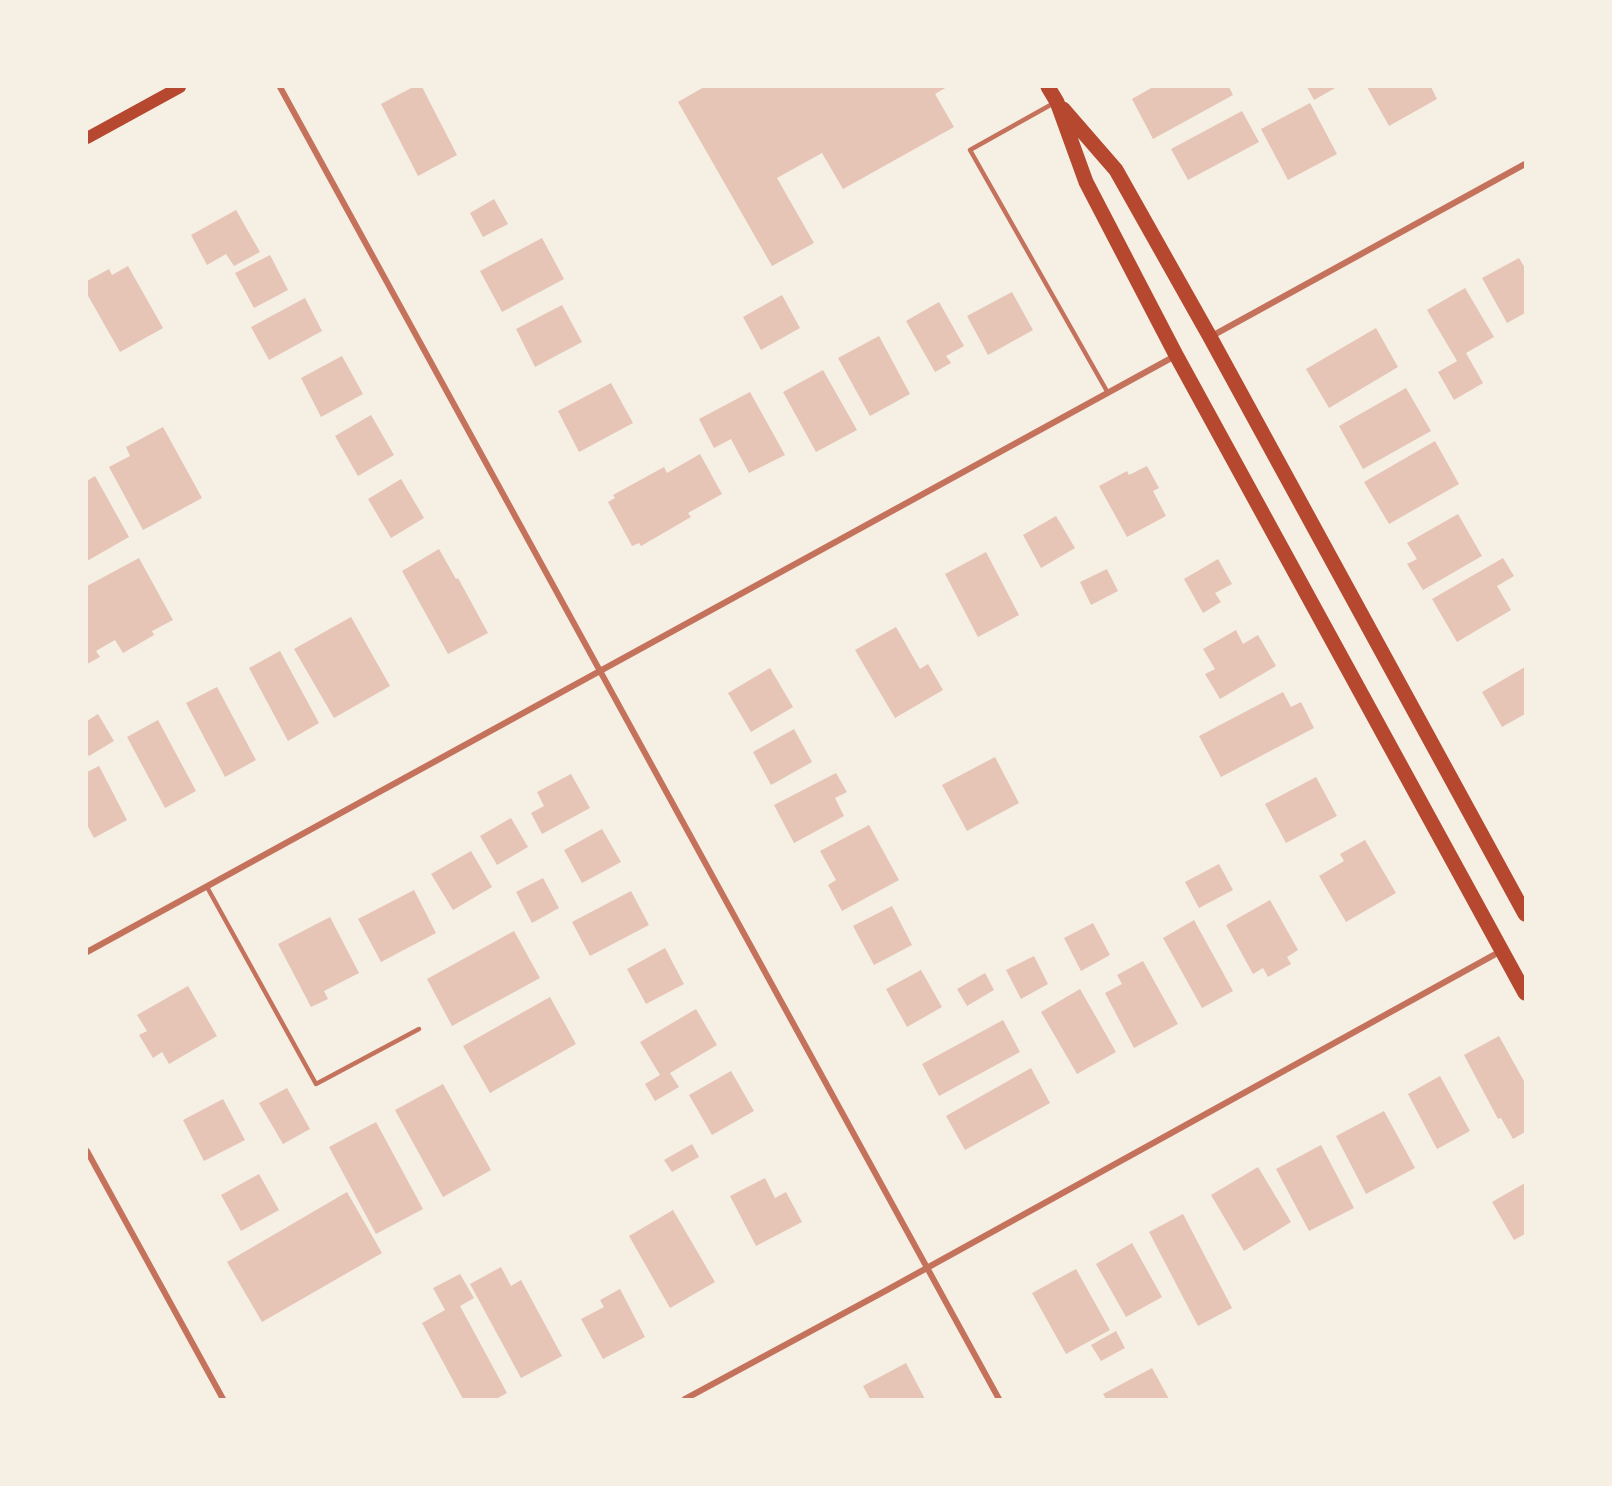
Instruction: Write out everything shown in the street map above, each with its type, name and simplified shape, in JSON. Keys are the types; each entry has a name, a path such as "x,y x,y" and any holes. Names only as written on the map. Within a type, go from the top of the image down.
{"main road":[{"path":"87,138 180,87"},
{"path":"1048,87 1057,102 1116,170 1210,337 1525,914"},
{"path":"1057,102 1086,182 1176,355 1525,993"}],"street":[{"path":"280,87 999,1399"},
{"path":"1210,337 1525,164"},
{"path":"87,952 1176,355"},
{"path":"685,1399 928,1268 1502,951"},
{"path":"87,1151 223,1399"}],"lane":[{"path":"1057,102 970,150 1108,393"},
{"path":"207,887 316,1084 419,1029"}],"building":[{"path":"413,87 422,87 457,155 418,176 381,104"},
{"path":"704,87 947,87 935,94 954,127 843,189 822,153 777,178 814,243 772,266 678,102"},
{"path":"1153,87 1229,87 1233,95 1153,139 1132,99"},
{"path":"1307,87 1337,87 1314,100"},
{"path":"1367,87 1431,87 1437,99 1389,126"},
{"path":"1310,103 1337,154 1288,180 1261,129"},
{"path":"1242,111 1259,142 1188,180 1171,149"},
{"path":"494,199 508,224 483,237 470,213"},
{"path":"236,210 260,252 234,266 226,254 207,265 191,235"},
{"path":"542,238 564,279 502,312 480,271"},
{"path":"270,255 288,290 254,308 235,273"},
{"path":"1519,258 1525,268 1525,313 1507,323 1482,278"},
{"path":"128,266 163,328 120,352 87,294 87,281 109,269 112,275"},
{"path":"1465,288 1494,337 1466,353 1483,383 1454,400 1438,372 1457,361 1427,310"},
{"path":"1012,292 1033,330 988,355 967,316"},
{"path":"782,295 800,328 761,350 743,317"},
{"path":"305,298 322,331 269,360 251,327"},
{"path":"939,302 964,346 946,356 951,363 935,372 906,321"},
{"path":"562,305 582,342 535,367 516,329"},
{"path":"1376,328 1398,367 1329,408 1306,369"},
{"path":"879,336 910,394 870,416 838,358"},
{"path":"342,356 363,394 321,417 301,378"},
{"path":"823,370 857,430 816,452 783,392"},
{"path":"611,383 633,423 579,452 558,411"},
{"path":"1406,388 1431,431 1363,469 1339,426"},
{"path":"750,392 785,455 749,473 731,439 714,448 699,419"},
{"path":"371,415 394,455 358,476 335,436"},
{"path":"163,427 202,498 143,530 109,467 130,456 126,447"},
{"path":"1435,441 1459,484 1389,524 1364,482"},
{"path":"700,454 722,494 688,513 691,517 641,546 639,543 632,546 608,502 615,498 613,495 664,467 667,473"},
{"path":"1147,466 1159,488 1153,491 1166,516 1127,537 1099,486 1127,471 1129,475"},
{"path":"95,476 129,537 87,561 87,481"},
{"path":"401,479 424,518 391,538 368,499"},
{"path":"1458,514 1482,556 1423,590 1407,564 1417,559 1407,543"},
{"path":"1056,516 1075,548 1041,568 1023,535"},
{"path":"439,549 488,633 448,654 402,571"},
{"path":"986,552 1019,615 978,637 945,574"},
{"path":"139,558 173,620 152,631 154,635 123,653 115,640 96,651 100,657 87,664 87,586"},
{"path":"1503,558 1514,576 1497,586 1511,610 1457,642 1432,599"},
{"path":"1218,559 1232,584 1215,593 1221,602 1203,613 1184,579"},
{"path":"1107,569 1118,591 1091,605 1080,582"},
{"path":"351,617 390,686 334,718 294,649"},
{"path":"896,627 920,669 928,664 943,690 895,718 855,650"},
{"path":"1236,630 1243,644 1258,635 1276,666 1220,699 1205,674 1215,669 1203,649"},
{"path":"280,651 319,723 288,741 249,668"},
{"path":"1525,667 1525,714 1502,727 1482,692"},
{"path":"770,668 793,707 751,732 728,693"},
{"path":"217,687 256,760 225,777 186,703"},
{"path":"1283,692 1291,707 1301,702 1314,728 1221,777 1199,736"},
{"path":"98,714 114,741 89,756 87,754 87,721"},
{"path":"158,720 196,791 165,808 127,737"},
{"path":"794,729 812,762 771,785 753,752"},
{"path":"995,757 1019,803 967,831 942,785"},
{"path":"99,766 127,820 94,838 87,825 87,772"},
{"path":"836,773 847,792 835,798 844,816 794,843 774,805"},
{"path":"571,774 590,808 542,834 531,813 544,806 537,792"},
{"path":"1316,777 1337,816 1286,843 1265,804"},
{"path":"511,818 528,847 497,865 480,836"},
{"path":"869,825 899,880 842,911 828,885 836,880 820,851"},
{"path":"602,829 621,862 582,883 564,850"},
{"path":"1365,840 1396,893 1346,922 1319,876 1344,861 1340,854"},
{"path":"471,851 492,887 453,910 431,874"},
{"path":"1219,864 1233,890 1199,908 1185,882"},
{"path":"543,878 559,908 532,923 516,892"},
{"path":"414,890 436,933 381,962 358,919"},
{"path":"631,891 649,925 590,956 572,922"},
{"path":"1270,900 1298,950 1287,957 1291,964 1268,977 1263,968 1253,974 1226,925"},
{"path":"892,906 912,945 874,965 853,926"},
{"path":"330,917 359,973 324,991 328,999 311,1007 278,944"},
{"path":"1194,920 1233,991 1202,1008 1163,938"},
{"path":"1093,923 1110,955 1081,971 1064,938"},
{"path":"514,931 540,978 452,1026 427,979"},
{"path":"665,948 684,984 646,1004 627,969"},
{"path":"1034,956 1048,984 1021,999 1006,970"},
{"path":"1143,961 1178,1024 1134,1048 1105,993 1122,984 1117,975"},
{"path":"921,970 942,1007 907,1027 886,989"},
{"path":"985,973 994,990 967,1006 957,989"},
{"path":"188,986 217,1036 169,1064 162,1052 153,1058 139,1035 147,1031 137,1015"},
{"path":"1080,989 1116,1052 1077,1074 1041,1012"},
{"path":"550,997 576,1044 490,1093 463,1046"},
{"path":"696,1009 717,1045 670,1073 679,1087 655,1101 645,1084 660,1075 640,1042"},
{"path":"1003,1020 1020,1052 939,1096 922,1064"},
{"path":"1499,1036 1525,1083 1525,1132 1513,1139 1501,1118 1498,1119 1464,1055"},
{"path":"1031,1068 1050,1103 965,1150 946,1116"},
{"path":"731,1071 754,1111 712,1135 689,1095"},
{"path":"1440,1076 1470,1131 1437,1149 1408,1094"},
{"path":"443,1084 491,1170 443,1197 395,1110"},
{"path":"287,1088 310,1129 283,1144 259,1103"},
{"path":"223,1099 245,1140 204,1161 183,1120"},
{"path":"1384,1111 1415,1168 1366,1194 1336,1136"},
{"path":"376,1122 423,1209 376,1234 329,1147"},
{"path":"692,1144 699,1157 672,1172 664,1160"},
{"path":"1321,1145 1354,1208 1309,1231 1276,1169"},
{"path":"1258,1167 1291,1222 1244,1251 1211,1195"},
{"path":"259,1174 279,1210 241,1231 221,1195"},
{"path":"765,1178 775,1198 786,1192 802,1222 756,1246 730,1196"},
{"path":"1525,1183 1525,1234 1514,1240 1492,1202"},
{"path":"347,1192 382,1253 262,1322 227,1262"},
{"path":"673,1210 715,1282 670,1308 629,1236"},
{"path":"1183,1214 1232,1308 1198,1326 1149,1232"},
{"path":"1132,1243 1162,1297 1126,1317 1096,1264"},
{"path":"501,1267 511,1286 521,1280 562,1356 521,1378 470,1284"},
{"path":"1076,1269 1110,1330 1066,1354 1032,1293"},
{"path":"460,1274 474,1298 460,1306 507,1393 496,1399 463,1399 422,1323 445,1310 433,1288"},
{"path":"620,1289 645,1337 603,1359 581,1319 604,1307 600,1300"},
{"path":"1116,1331 1125,1348 1101,1361 1091,1345"},
{"path":"906,1363 925,1399 870,1399 863,1386"},
{"path":"1152,1368 1169,1399 1106,1399 1103,1394"}]}
